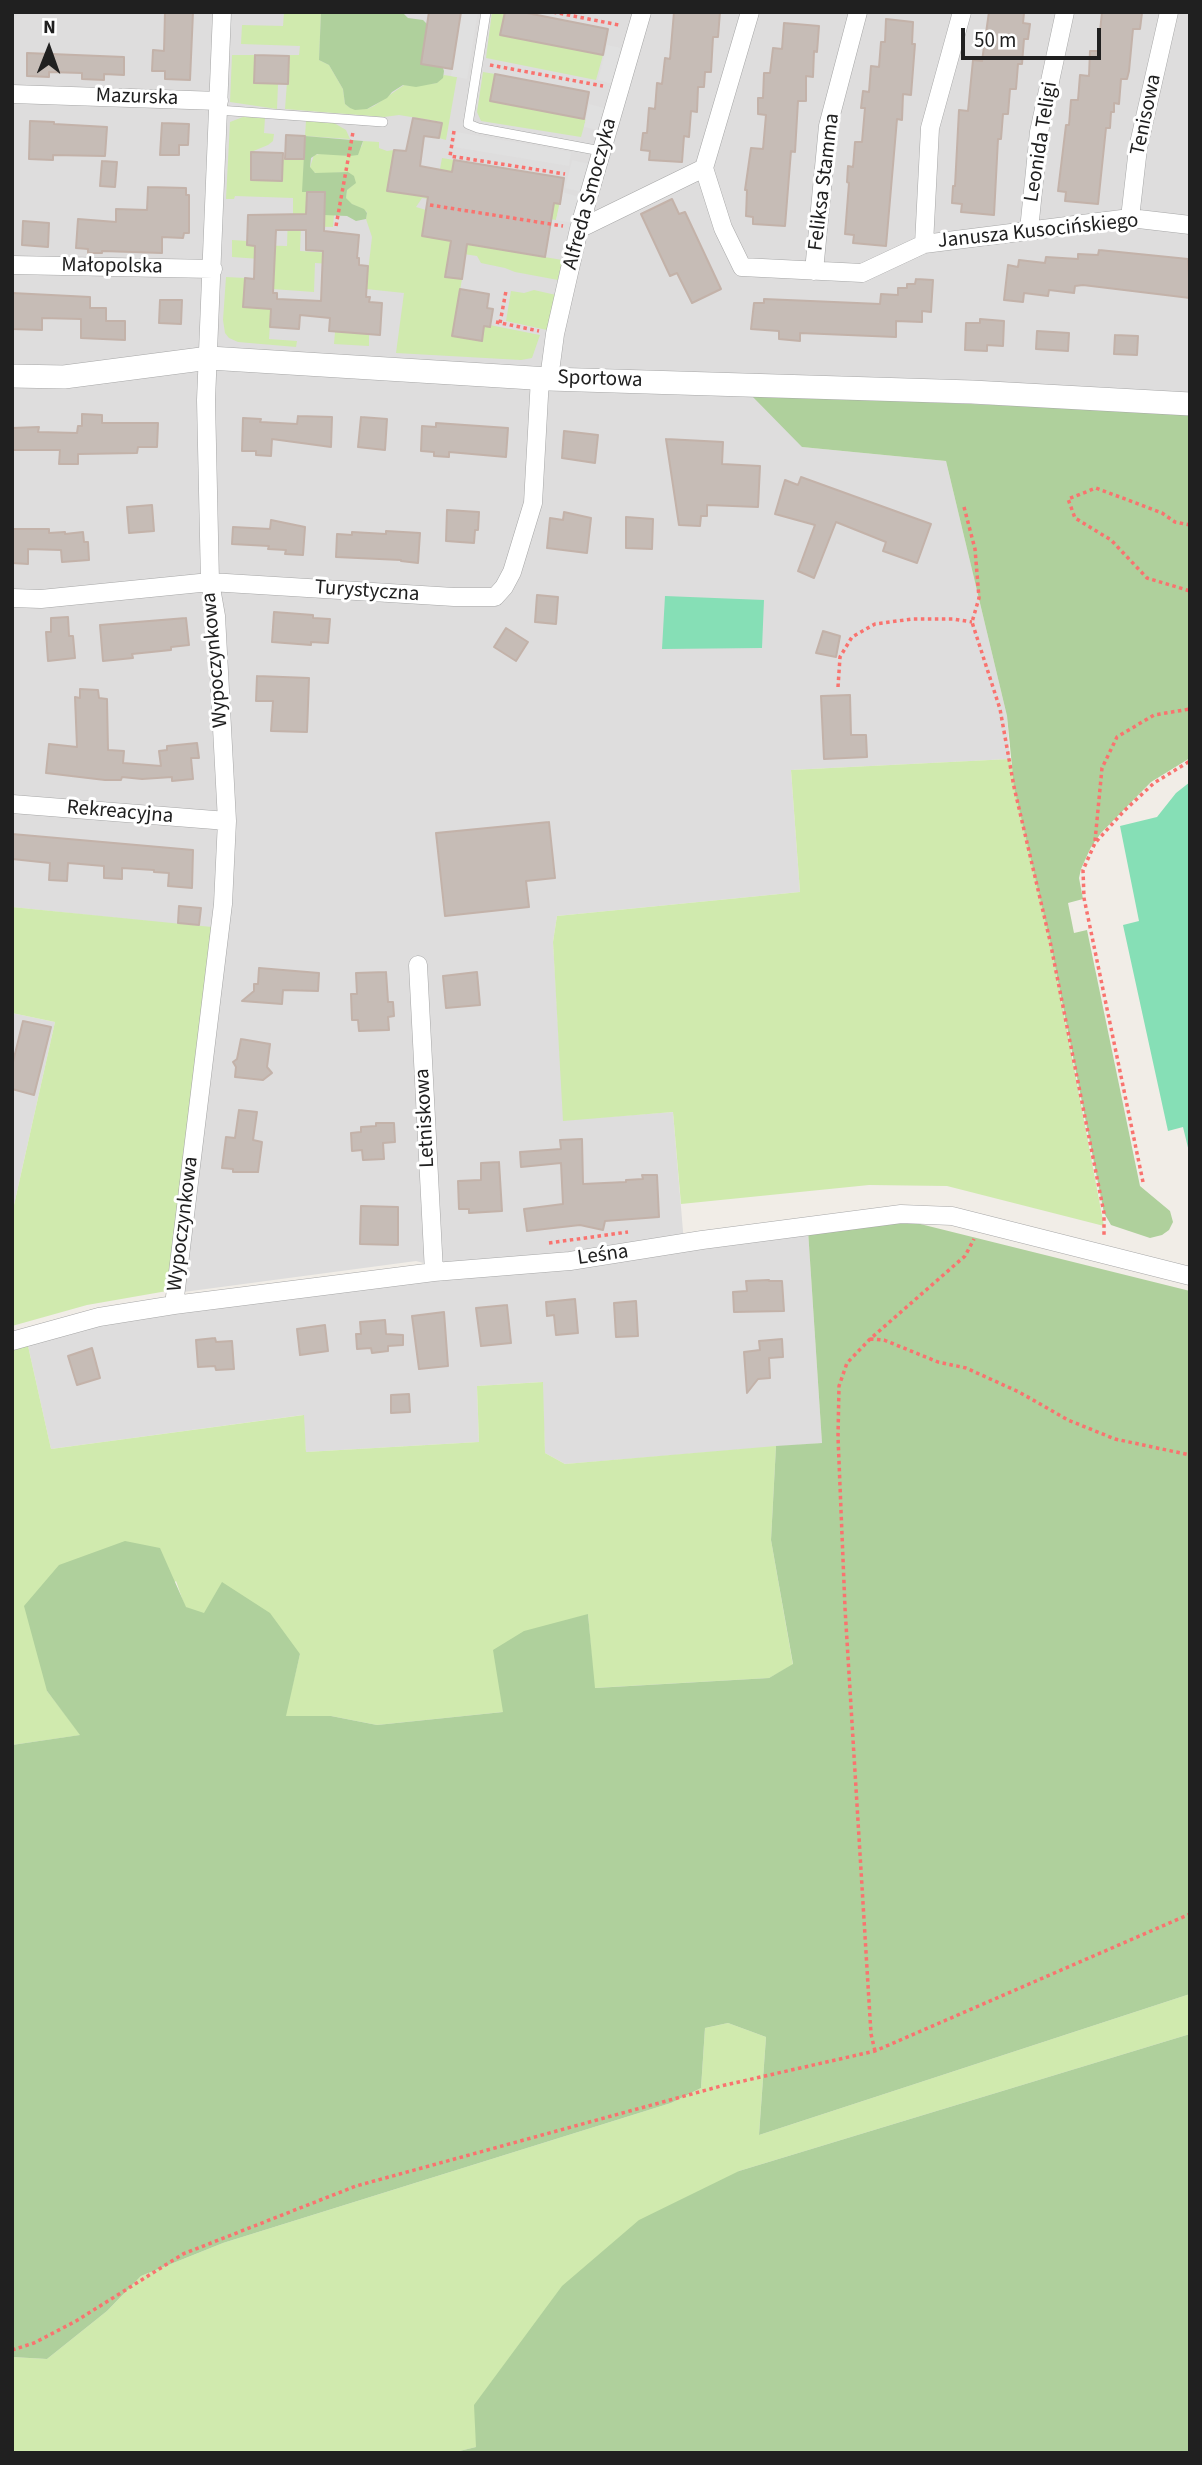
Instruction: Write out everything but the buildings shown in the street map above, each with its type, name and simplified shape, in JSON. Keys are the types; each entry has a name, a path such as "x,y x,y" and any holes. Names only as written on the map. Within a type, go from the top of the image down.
{"street":[{"name":"Wypoczynkowa","path":"174,1306 223,904 227,821 216,616 210,582 206,400 222,12"},
{"path":"579,229 704,168 750,12"},
{"name":"Feliksa Stamma","path":"814,271 828,126 858,12"},
{"path":"924,244 930,128 962,12"},
{"name":"Leonida Teligi","path":"1029,230 1039,132 1065,12"},
{"name":"Tenisowa","path":"1130,218 1138,148 1169,12"},
{"name":"Alfreda Smoczyka","path":"545,379 579,229 640,20"},
{"name":"Mazurska","path":"12,94 219,105"},
{"name":"Janusza Kusocińskiego","path":"704,168 723,229 742,267 862,274 924,244 1130,218 1190,225"},
{"name":"Małopolska","path":"12,265 212,269"},
{"name":"Sportowa","path":"12,376 64,377 209,358 545,379 972,393 1190,404"},
{"name":"Turystyczna","path":"12,598 41,599 210,582 454,597 495,597 512,572 533,503 545,379"},
{"name":"Rekreacyjna","path":"12,804 227,821"},
{"name":"Letniskowa","path":"418,965 434,1272"},
{"name":"Leśna","path":"12,1341 99,1317 174,1306 434,1272 570,1261 702,1240 901,1214 952,1216 1190,1276"}],"lane":[{"path":"486,12 467,120 471,126 601,151"},
{"path":"219,105 383,122"}],"path":[{"path":"553,12 640,20"},
{"path":"478,63 620,90"},
{"path":"336,226 355,119"},
{"path":"454,131 450,156 565,174"},
{"path":"430,205 579,229"},
{"path":"506,291 498,323 555,334"},
{"path":"1190,526 1096,488 1068,499 1075,517 1111,540 1147,578 1190,591"},
{"path":"964,507 975,549 979,598 972,622 1000,709 1014,787 1049,941 1104,1213 1105,1235 1101,1252"},
{"path":"838,687 840,657 852,637 875,624 912,619 972,622"},
{"path":"1095,843 1102,768 1117,737 1154,715 1190,709"},
{"path":"1143,1182 1084,898 1083,870 1095,843 1124,811 1154,783 1190,761"},
{"path":"875,2051 870,2020 845,1608 838,1437 839,1386 847,1363 870,1339 965,1256 982,1223"},
{"path":"870,1339 884,1340 938,1362 965,1367 1068,1420 1115,1439 1190,1455"},
{"path":"12,2350 34,2343 76,2321 183,2254 356,2186 721,2085 875,2051 1190,1914"}],"shaded area":[{"path":"12,12 1190,12 1190,413 802,447 946,461 1007,716 1010,759 791,770 800,892 557,916 553,942 564,1120 673,1112 684,1243 808,1230 822,1443 565,1464 545,1453 542,1382 477,1386 479,1442 306,1452 303,1415 51,1449 26,1337 449,1270 416,1261 176,1293 212,928 12,907"},
{"path":"461,12 478,12 467,79 451,76"},
{"path":"607,45 621,48 612,84 598,80"},
{"path":"589,104 604,108 598,130 584,127"},
{"path":"456,132 571,152 569,166 454,147"},
{"path":"572,160 589,164 582,192 565,188"},
{"path":"562,192 579,197 573,223 556,220"},
{"path":"12,1013 55,1022 12,1214"}],"green space":[{"path":"284,12 321,12 319,60 329,65 343,89 345,104 350,108 367,109 404,85 437,83 444,75 457,77 446,140 439,138 442,122 399,115 384,117 285,109 289,55 299,55 300,46 241,44 242,25 283,26"},
{"path":"321,12 402,12 408,18 423,20 427,24 444,71 443,78 437,83 416,87 403,85 367,109 350,108 345,104 343,89 329,65 319,60"},
{"path":"492,12 505,12 500,34 603,55 596,80 486,58"},
{"path":"232,55 255,55 254,83 278,84 277,109 230,102"},
{"path":"483,72 495,74 490,101 586,119 581,137 481,121 477,112"},
{"path":"243,117 265,118 264,133 274,134 273,141 268,145 251,152 251,179 282,181 283,159 304,159 303,192 307,192 307,206 325,207 324,215 334,215 333,227 301,226 300,251 348,254 347,265 315,263 314,292 272,289 274,260 232,257 232,240 247,241 248,245 287,246 288,214 293,214 293,198 235,196 234,199 226,199 230,122"},
{"path":"306,121 334,123 346,130 350,139 305,136"},
{"path":"305,136 363,141 358,155 317,154 311,158 310,167 315,173 348,172 354,176 356,183 347,190 346,198 364,209 367,213 366,219 356,221 347,216 324,215 325,192 302,192"},
{"path":"363,141 379,142 379,148 394,150 387,191 425,167 440,169 442,158 454,160 449,186 560,204 556,220 422,198 416,207 426,210 422,236 562,260 558,280 515,272 481,263 477,256 450,252 445,277 462,279 452,336 481,341 484,326 490,325 540,335 532,358 521,360 396,353 404,293 366,289 372,237 366,219 367,212 348,202 346,198 347,190 353,185 348,172 318,174 311,171 310,167 314,155 325,153 350,156 362,146"},
{"path":"226,277 245,278 243,307 271,309 269,339 297,341 296,347 238,342 229,338 225,333 223,320"},
{"path":"534,290 556,295 547,330 506,321 511,291 524,293"},
{"path":"335,332 369,334 369,346 334,344"},
{"path":"751,395 1190,413 1190,758 1151,782 1101,833 1081,869 1079,878 1083,899 1068,903 1074,933 1087,930 1140,1186 1170,1211 1173,1222 1169,1230 1162,1235 1150,1238 1111,1225 1104,1213 1050,941 1014,787 1007,716 946,461 802,447"},
{"path":"665,596 764,600 762,648 662,649"},
{"path":"1010,759 1050,941 1104,1226 947,1186 869,1185 681,1204 673,1112 563,1121 553,942 557,916 800,892 791,770"},
{"path":"1190,782 1190,1156 1183,1127 1168,1131 1123,925 1139,921 1120,826 1157,817 1176,793"},
{"path":"12,907 212,927 167,1291 87,1305 12,1326 12,1214 55,1022 12,1013"},
{"path":"900,1219 1190,1291 1190,1994 759,2135 766,2037 728,2023 705,2028 701,2088 671,2103 223,2243 141,2276 107,2311 47,2359 12,2357 12,1745 80,1735 47,1691 24,1606 59,1565 125,1541 160,1548 186,1607 204,1613 222,1582 270,1613 300,1654 286,1716 331,1716 377,1725 503,1712 493,1650 524,1631 588,1614 595,1688 769,1678 793,1664 771,1540 776,1446 822,1443 808,1230"},
{"path":"26,1337 51,1449 304,1415 306,1452 479,1442 477,1386 543,1382 545,1453 565,1464 776,1446 771,1540 793,1665 769,1678 594,1688 588,1614 503,1712 377,1725 331,1716 285,1716 300,1654 185,1607 176,1581 47,1691 81,1735 12,1745 12,1341"},
{"path":"1190,1994 1190,2034 739,2171 476,2447 451,2453 12,2453 12,2357 47,2359 107,2311 141,2276 223,2243 671,2103 701,2088 705,2028 728,2023 766,2037 759,2135"},
{"path":"1190,2034 1190,2453 451,2453 476,2447 474,2405 562,2286 639,2220 739,2171"}]}
